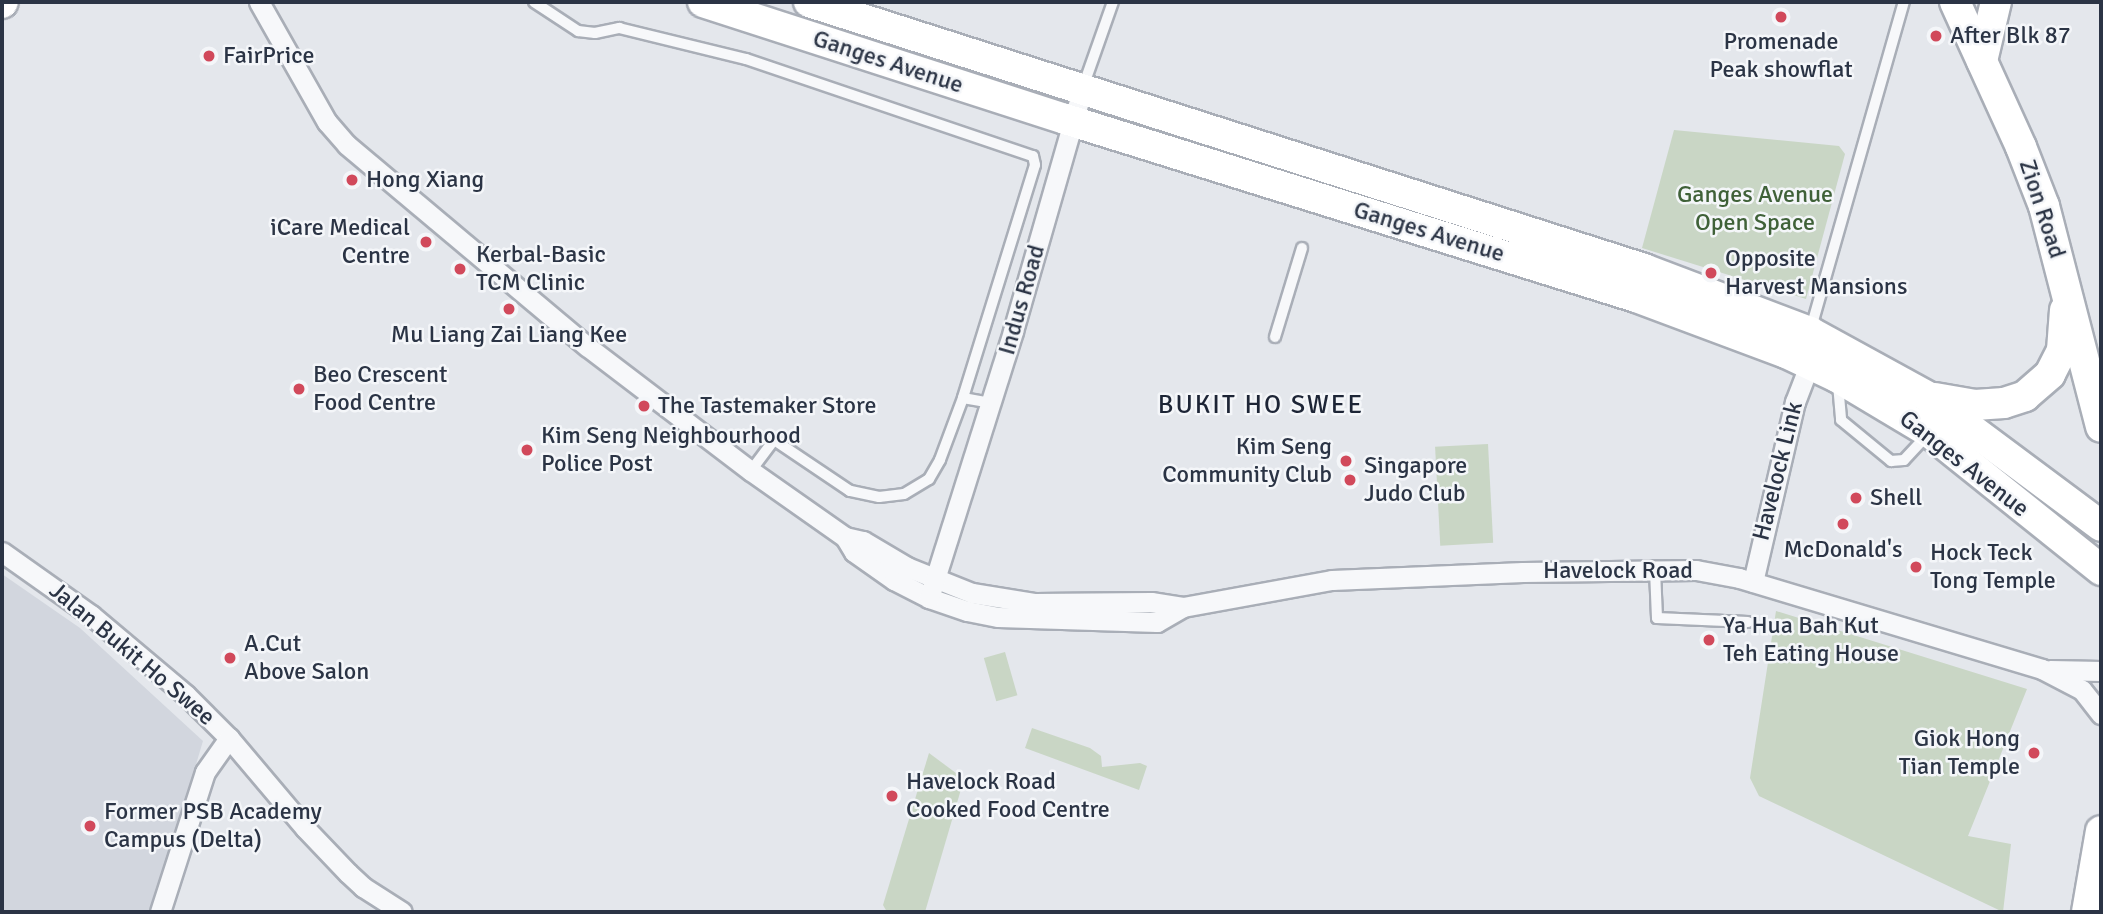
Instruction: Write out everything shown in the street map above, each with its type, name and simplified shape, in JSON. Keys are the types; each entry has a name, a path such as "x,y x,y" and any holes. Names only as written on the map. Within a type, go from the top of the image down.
{"main road":[{"name":"Ganges Avenue","path":"703,2 1636,297 1810,363 1929,432 2101,570"},
{"name":"Ganges Avenue","path":"809,2 1644,269 1810,332 1928,397 2101,526"},
{"name":"Zion Road","path":"1955,2 2044,206 2101,427"},
{"path":"1982,61 1996,2"},
{"path":"1928,397 1975,405 2004,403 2025,396 2050,374 2062,350 2066,285"},
{"path":"2087,912 2101,831"}],"street":[{"name":"Havelock Road","path":"259,2 327,122 347,145 567,330 751,471 845,537 863,541 932,589 1035,603 1151,602 1183,607 1332,580 1696,570 1752,582 2042,670 2082,690 2101,714"},
{"name":"Indus Road","path":"932,589 1082,91"},
{"name":"Havelock Link","path":"1752,582 1795,402 1810,363"},
{"name":"Jalan Bukit Ho Swee","path":"2,552 91,615 193,701 348,873 363,887 402,912"},
{"name":"Havelock Road","path":"2042,670 2101,671"},
{"path":"160,912 205,772 229,738"}],"lane":[{"path":"534,2 578,31 595,33 619,28 746,59 1033,156 1035,164 963,398 940,460 929,479 904,494 879,497 850,491 774,440 751,471"},
{"name":"Indus Road","path":"1082,91 1113,2"},
{"path":"1810,332 1904,2"},
{"path":"1275,337 1302,248"},
{"path":"1837,377 1841,420 1891,461 1905,460 1929,432"},
{"path":"963,398 990,403"},
{"path":"1655,570 1657,618 1748,622"}],"shaded area":[{"name":"Former PSB Academy Campus (Delta)","path":"2,574 80,628 203,741 152,912 2,912"}],"green space":[{"name":"Ganges Avenue Open Space","path":"1674,130 1839,146 1845,154 1806,299 1642,248"},
{"path":"1488,444 1493,543 1440,546 1435,447"},
{"path":"1776,611 2027,689 1968,836 2011,844 2003,912 1759,796 1750,778"},
{"path":"1005,652 1017,695 996,701 984,658"},
{"path":"1032,728 1090,748 1101,756 1102,767 1140,763 1147,766 1139,790 1025,748"},
{"path":"929,753 964,779 925,912 887,912 883,905"}],"place":[{"name":"Promenade Peak showflat","path":"1781,17"},
{"name":"After Blk 87","path":"1936,36"},
{"name":"FairPrice","path":"209,56"},
{"name":"Hong Xiang","path":"352,180"},
{"name":"iCare Medical Centre","path":"426,242"},
{"name":"Kerbal-Basic TCM Clinic","path":"460,269"},
{"name":"Opposite Harvest Mansions","path":"1711,273"},
{"name":"Mu Liang Zai Liang Kee","path":"509,309"},
{"name":"Beo Crescent Food Centre","path":"299,389"},
{"name":"The Tastemaker Store","path":"644,406"},
{"name":"Kim Seng Neighbourhood Police Post","path":"527,450"},
{"name":"Kim Seng Community Club","path":"1346,461"},
{"name":"Singapore Judo Club","path":"1350,480"},
{"name":"Shell","path":"1856,498"},
{"name":"McDonald's","path":"1843,524"},
{"name":"Hock Teck Tong Temple","path":"1916,567"},
{"name":"Ya Hua Bah Kut Teh Eating House","path":"1709,640"},
{"name":"A.Cut Above Salon","path":"230,658"},
{"name":"Giok Hong Tian Temple","path":"2034,753"},
{"name":"Havelock Road Cooked Food Centre","path":"892,796"},
{"name":"Former PSB Academy Campus (Delta)","path":"90,826"}],"district":[{"name":"BUKIT HO SWEE","path":"1261,406"}]}
